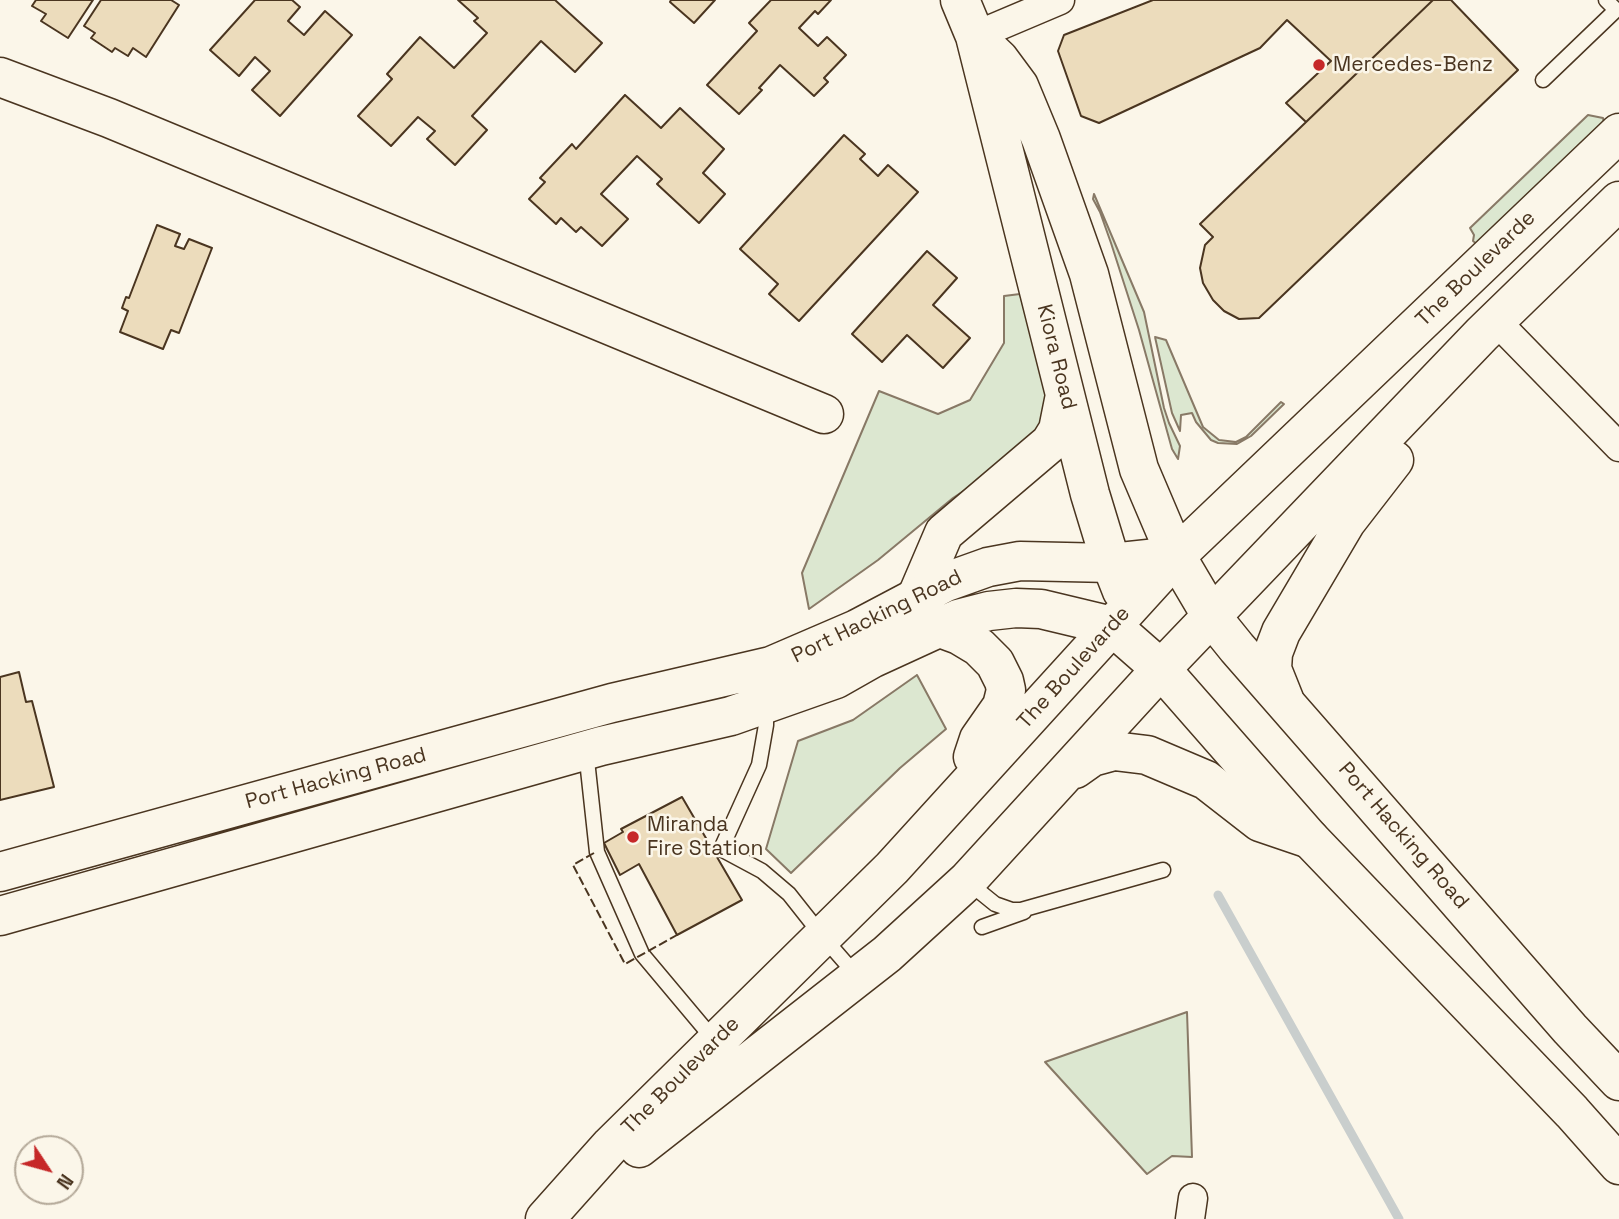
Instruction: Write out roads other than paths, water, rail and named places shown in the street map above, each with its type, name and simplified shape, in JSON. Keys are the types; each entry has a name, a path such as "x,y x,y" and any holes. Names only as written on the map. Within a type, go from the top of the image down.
{"main road":[{"name":"Kiora Road","path":"960,0 975,36 1090,494 1111,563 1121,617"},
{"name":"Kiora Road","path":"975,36 999,59 1018,86 1041,139 1089,274 1139,469 1176,556"},
{"path":"0,77 109,118 824,414"},
{"name":"The Boulevarde","path":"547,1219 611,1145 822,937 960,796 1176,556 1619,133"},
{"name":"The Boulevarde","path":"547,1219 859,978 927,919 967,881 1063,779 1161,669 1496,321 1619,201"},
{"path":"1284,699 1272,669 1273,653 1281,632 1352,514 1385,470 1450,398 1496,321"},
{"path":"917,596 944,533 1050,443 1058,430 1065,393"},
{"name":"Port Hacking Road","path":"0,872 612,703 771,666 857,629 917,596 966,574 1003,564 1020,561 1111,563 1176,556 1212,617 1619,1082"},
{"name":"Port Hacking Road","path":"0,916 586,751 731,716 836,679 873,658 970,615 1016,608 1121,617 1161,669 1310,839 1619,1164"},
{"path":"940,628 969,640 989,655 1001,672 1006,690 1002,706 979,739 960,796"},
{"path":"1063,779 1080,765 1102,754 1125,752 1147,755 1206,780 1260,822 1310,839"},
{"path":"1570,1029 1597,1077 1619,1108"}],"street":[{"path":"975,36 1060,0"},
{"path":"1496,321 1619,447"}],"lane":[{"path":"1543,80 1616,10 1606,0"},
{"path":"766,704 766,725 759,765 721,849 750,863 776,881 859,978"},
{"path":"586,751 597,852 642,954 716,1042"},
{"path":"982,927 1163,870"},
{"path":"967,881 986,898 1004,908 1021,910 1042,906"}],"waterway":[{"path":"1218,895 1399,1219"}],"place":[{"name":"Mercedes-Benz","path":"1319,65"},
{"name":"Miranda Fire Station","path":"633,837"}]}
